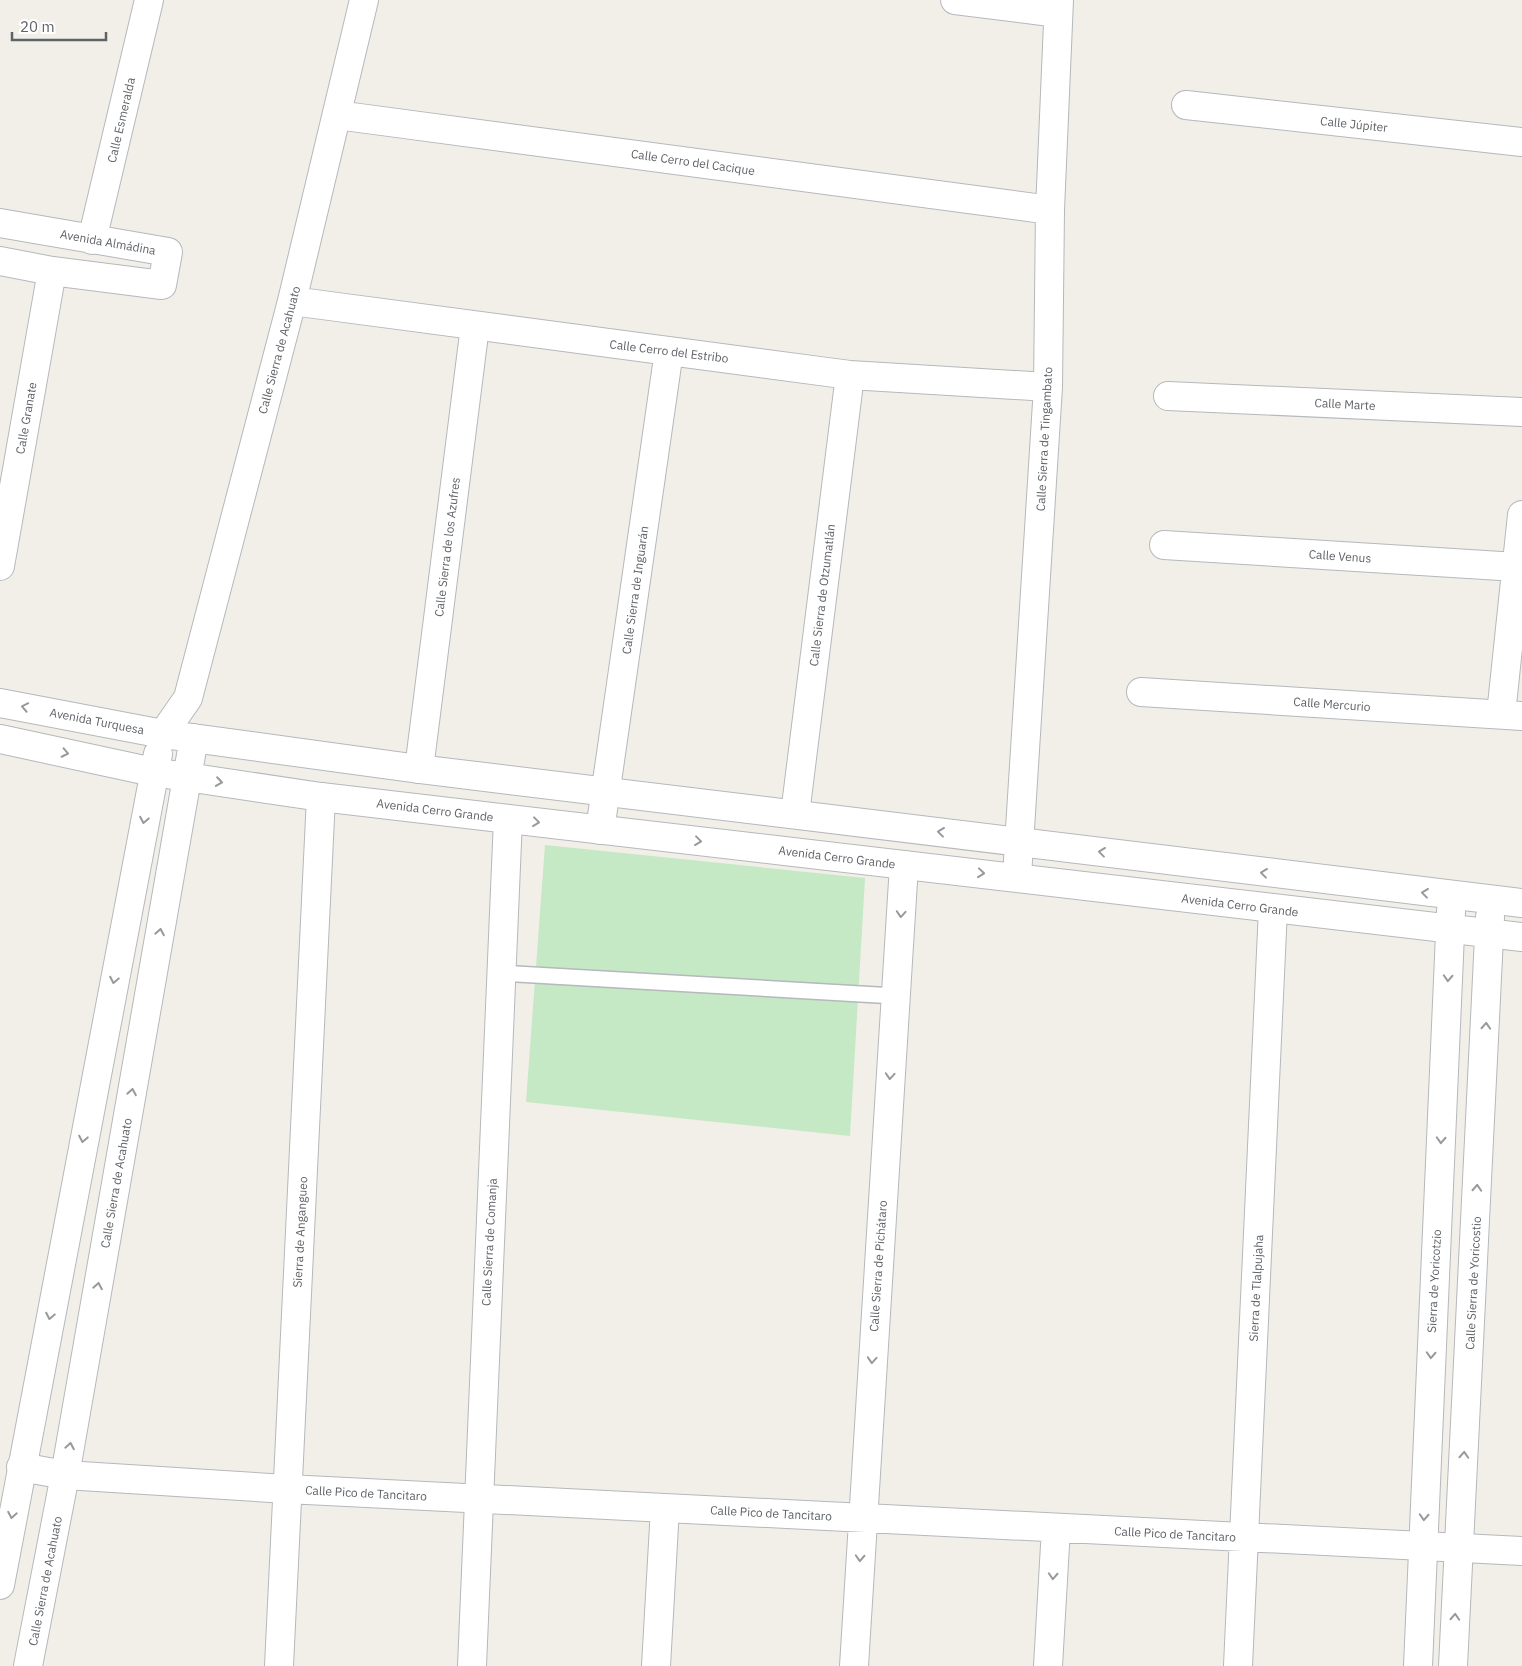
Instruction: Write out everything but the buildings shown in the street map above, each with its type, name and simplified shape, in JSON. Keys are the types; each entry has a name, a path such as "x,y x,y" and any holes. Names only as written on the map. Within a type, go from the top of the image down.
{"street":[{"name":"Calle Esmeralda","path":"92,240 149,0"},
{"name":"Calle Sierra de Acahuato","path":"0,1585 153,772 163,734 188,698 292,301 364,0"},
{"path":"955,0 1058,6"},
{"name":"Calle Sierra de Tingambato","path":"1016,876 1048,387 1050,210 1058,6"},
{"name":"Calle Júpiter","path":"1186,105 1522,142"},
{"name":"Calle Cerro del Cacique","path":"337,115 1050,210"},
{"name":"Avenida Almádina","path":"0,223 168,252 162,285 52,271 0,261"},
{"name":"Calle Granate","path":"0,566 52,271"},
{"name":"Calle Cerro del Estribo","path":"292,301 850,375 1048,387"},
{"name":"Calle Sierra de los Azufres","path":"419,769 475,326"},
{"name":"Calle Sierra de Inguarán","path":"600,830 669,351"},
{"name":"Calle Sierra de Otzumatlán","path":"795,814 850,375"},
{"name":"Calle Marte","path":"1168,396 1522,412"},
{"path":"1512,715 1517,567 1522,515"},
{"name":"Calle Venus","path":"1164,545 1517,567"},
{"name":"Calle Mercurio","path":"1141,692 1512,715"},
{"name":"Calle Sierra de Acahuato","path":"28,1666 65,1475 188,778 194,738 188,698"},
{"name":"Avenida Turquesa","path":"0,703 163,734 194,738"},
{"path":"194,738 419,769 795,814 1452,897 1522,903"},
{"path":"0,739 153,772"},
{"name":"Avenida Cerro Grande","path":"153,772 321,797 904,865 1016,876 1273,909 1522,937"},
{"name":"Sierra de Angangueo","path":"279,1666 321,797"},
{"name":"Calle Sierra de Comanja","path":"472,1666 508,819"},
{"name":"Calle Sierra de Pichátaro","path":"854,1666 904,865"},
{"name":"Sierra de Yoricotzio","path":"1418,1666 1452,897"},
{"name":"Calle Sierra de Yoricostio","path":"1453,1666 1491,900"},
{"name":"Sierra de Tlalpujaha","path":"1238,1666 1273,909"},
{"name":"Calle Pico de Tancitaro","path":"21,1467 65,1475 287,1489 1522,1551"},
{"path":"656,1666 665,1508"},
{"path":"1048,1666 1056,1528"}],"lane":[{"path":"501,973 895,996"}],"green space":[{"path":"545,845 865,878 850,1136 526,1102"}]}
